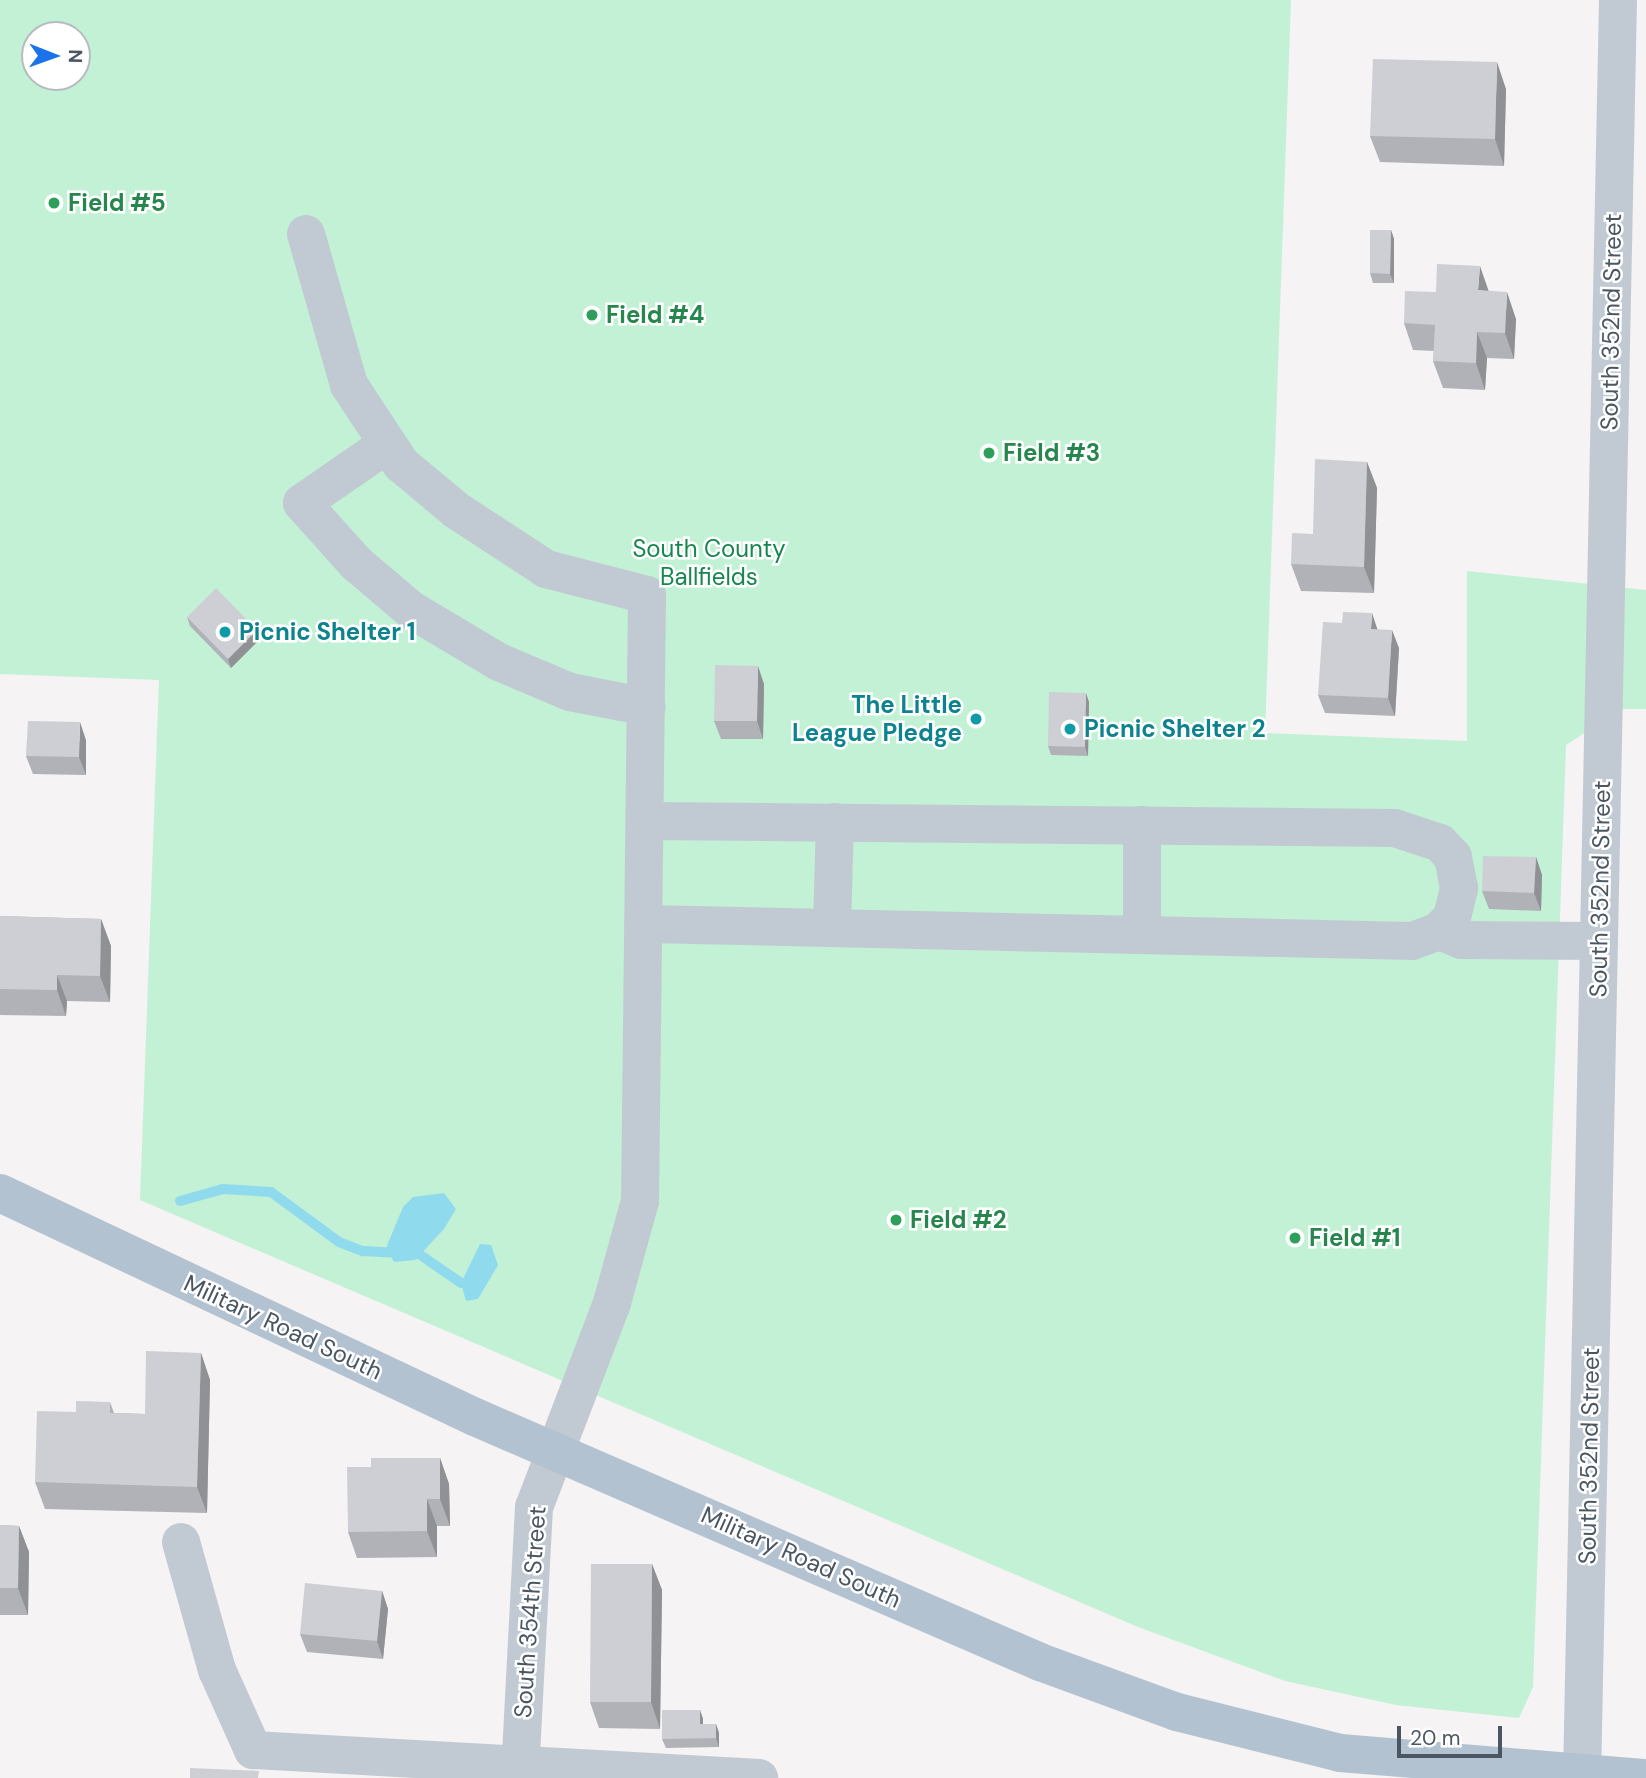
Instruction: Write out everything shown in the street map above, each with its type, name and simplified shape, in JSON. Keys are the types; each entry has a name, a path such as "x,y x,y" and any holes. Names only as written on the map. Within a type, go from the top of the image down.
{"main road":[{"name":"Military Road South","path":"0,1193 554,1449 1040,1662 1177,1712 1340,1753 1582,1777 1643,1778"}],"street":[{"name":"South 352nd Street","path":"1582,1777 1618,0"},
{"path":"306,234 349,385 386,445 302,503 357,564 410,609 499,662 570,692 647,707"},
{"name":"South 354th Street","path":"386,445 456,510 546,569 648,595 646,924 640,1201 612,1303 534,1507 520,1769"},
{"path":"646,821 1395,828 1426,835 1440,843 1457,870 1457,903 1439,931 1412,941 646,924"},
{"path":"832,928 835,822"},
{"path":"1142,825 1142,935"},
{"path":"1439,931 1461,940 1599,941"},
{"path":"181,1542 217,1670 253,1750 520,1769 759,1778"}],"green space":[{"name":"South County Ballfields","path":"0,0 1291,0 1265,733 1467,741 1467,571 1646,590 1646,709 1622,709 1566,745 1533,1687 1519,1718 1396,1705 1285,1681 1138,1627 140,1200 159,680 0,674"}],"water":[{"path":"444,1193 456,1209 444,1229 415,1260 394,1262 386,1248 403,1207 413,1197"},
{"path":"480,1244 491,1245 498,1265 478,1299 466,1301 461,1283"}],"building":[{"path":"1373,59 1497,62 1495,139 1370,136"},
{"path":"1370,230 1391,230 1390,274 1370,273"},
{"path":"1437,264 1480,266 1478,290 1507,292 1505,333 1477,332 1476,363 1433,361 1435,325 1404,323 1405,291 1436,292"},
{"path":"1315,459 1367,462 1364,567 1291,564 1292,533 1313,534"},
{"name":"Picnic Shelter 1","path":"216,588 257,630 228,659 187,617"},
{"path":"1343,612 1372,613 1371,629 1392,630 1388,698 1318,695 1323,622 1342,623"},
{"path":"715,665 758,666 757,721 714,721"},
{"name":"Picnic Shelter 2","path":"1049,692 1086,693 1085,747 1048,746"},
{"path":"28,721 80,722 79,757 26,756"},
{"path":"1483,856 1536,857 1534,893 1482,891"},
{"path":"0,916 101,919 100,976 57,975 57,990 0,989"},
{"path":"146,1351 201,1353 197,1487 35,1482 37,1411 76,1412 76,1401 110,1402 110,1413 145,1414"},
{"path":"371,1458 440,1458 440,1499 427,1499 427,1531 348,1532 347,1467 371,1467"},
{"path":"0,1525 19,1526 18,1588 0,1588"},
{"path":"591,1564 652,1564 651,1702 590,1702"},
{"path":"305,1583 382,1591 377,1641 300,1634"},
{"path":"662,1710 700,1710 700,1724 716,1724 716,1738 662,1739"},
{"path":"190,1768 259,1771 258,1778 190,1778"}],"waterway":[{"path":"180,1201 223,1189 271,1192 339,1242 363,1251 419,1254 461,1283"}],"place":[{"name":"Field #5","path":"54,203"},
{"name":"Field #4","path":"592,315"},
{"name":"Field #3","path":"989,453"},
{"name":"Picnic Shelter 1","path":"225,632"},
{"name":"The Little League Pledge","path":"976,719"},
{"name":"Picnic Shelter 2","path":"1070,729"},
{"name":"Field #2","path":"896,1220"},
{"name":"Field #1","path":"1295,1238"}]}
